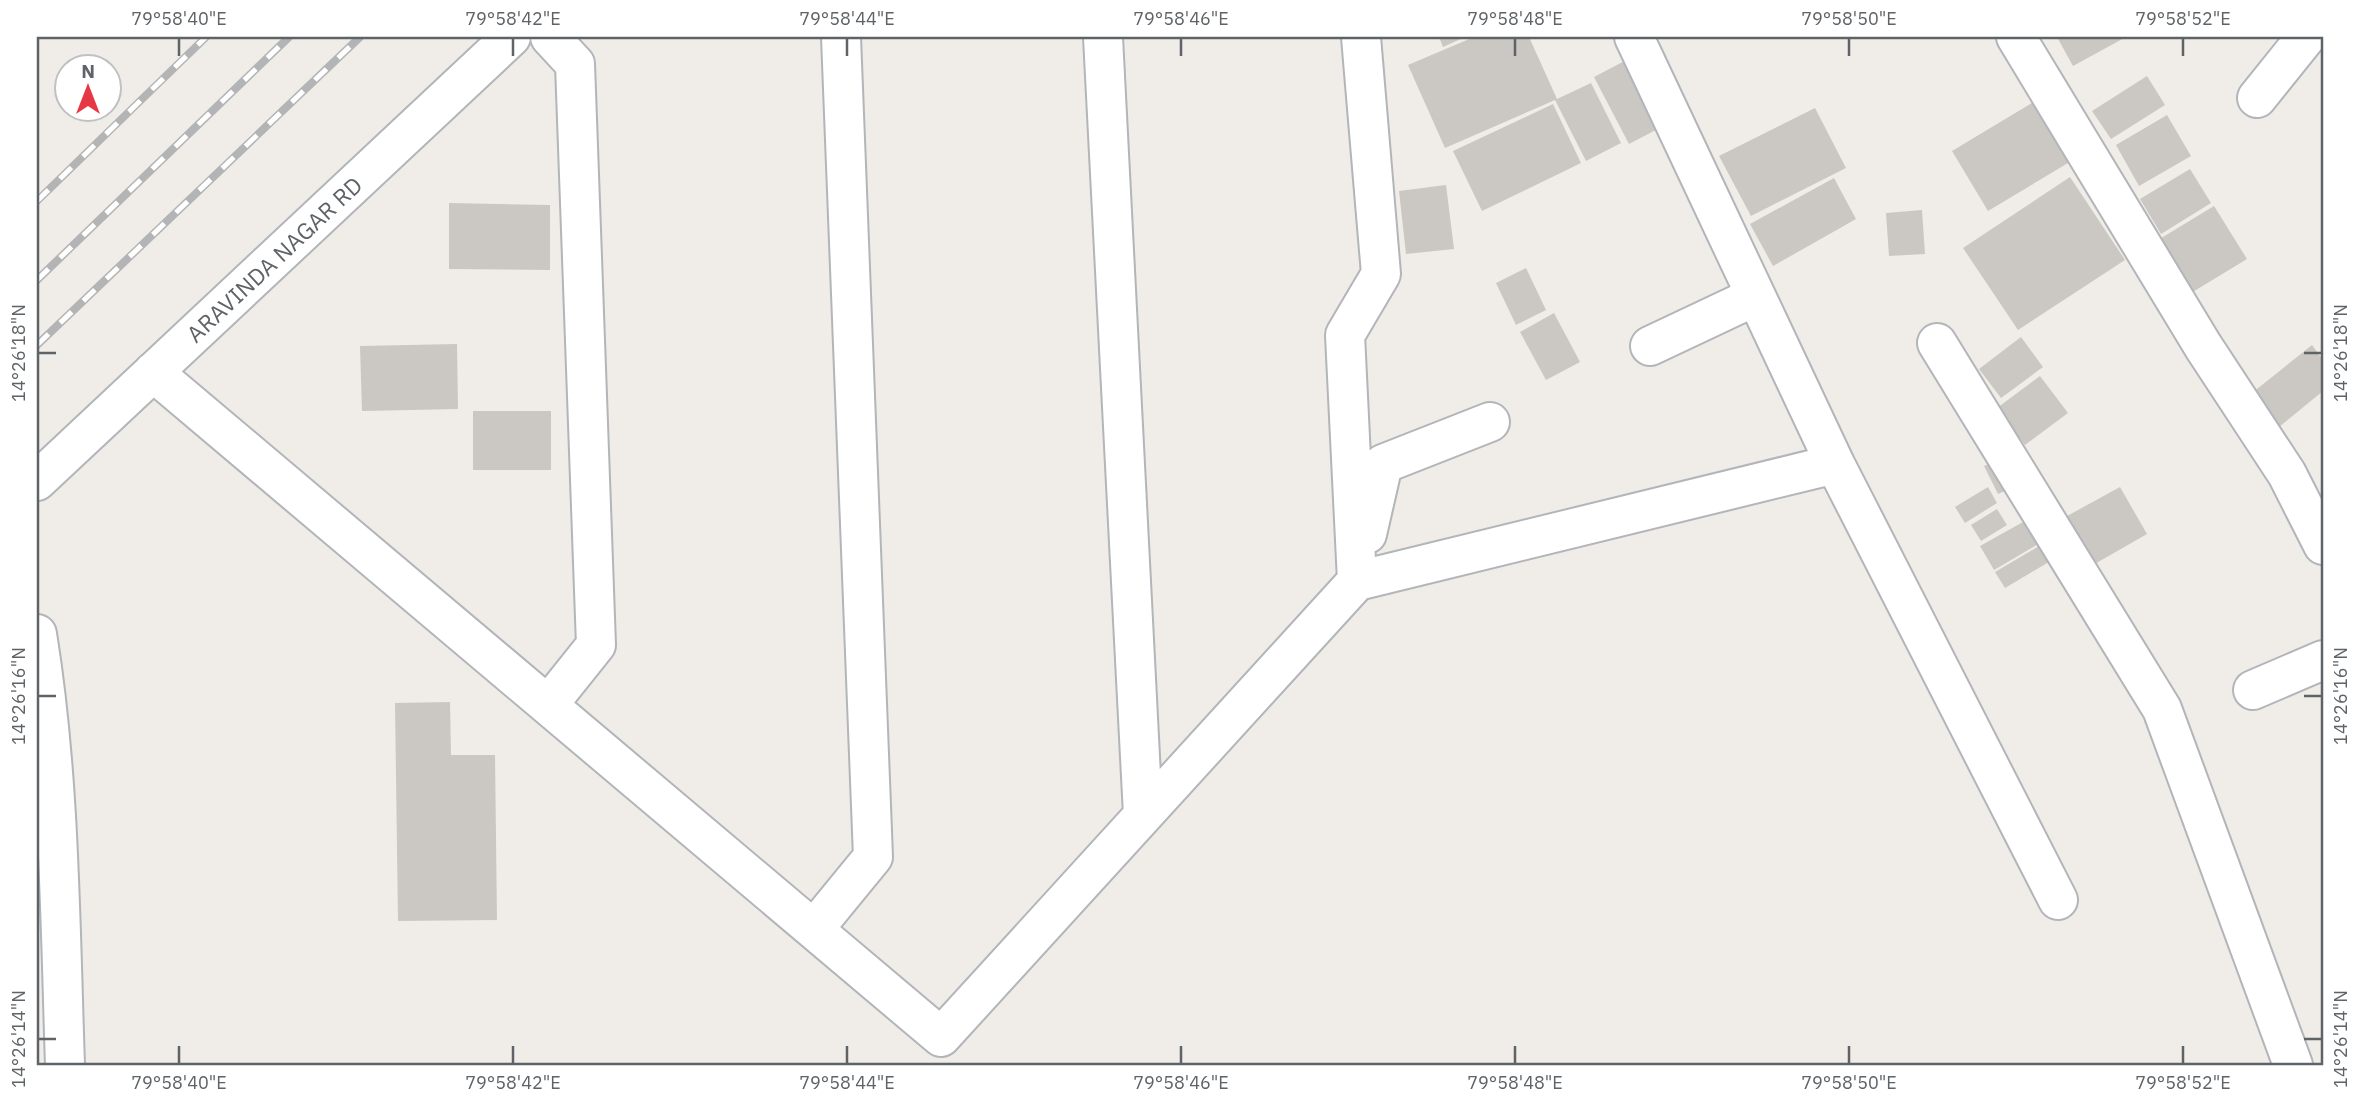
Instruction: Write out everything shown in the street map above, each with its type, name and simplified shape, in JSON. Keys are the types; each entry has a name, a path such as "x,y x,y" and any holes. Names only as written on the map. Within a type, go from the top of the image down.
{"street":[{"name":"ARAVINDA NAGAR RD","path":"37,481 511,37"},
{"path":"548,705 596,645 575,65 550,37"},
{"path":"814,929 873,857 841,37"},
{"path":"1102,37 1143,815"},
{"path":"1357,581 1345,335 1381,274 1361,37"},
{"path":"1634,37 1835,464 2058,900"},
{"path":"2016,37 2203,346 2287,474 2323,545"},
{"path":"2257,98 2306,37"},
{"path":"1650,346 1756,296"},
{"path":"1937,343 2162,709 2293,1065"},
{"path":"153,372 941,1037 1357,581 1383,464 1490,422"},
{"path":"1357,581 1835,464"},
{"path":"37,634 45,683 57,821 65,1065"},
{"path":"2253,690 2323,660"}],"building":[{"path":"1439,37 1465,37 1443,47"},
{"path":"1474,37 1529,37 1557,99 1591,83 1621,143 1586,161 1555,100 1445,148 1408,65"},
{"path":"2057,37 2126,37 2073,66"},
{"path":"1636,55 1671,122 1629,144 1594,77"},
{"path":"2147,76 2165,105 2111,139 2092,111"},
{"path":"2037,100 2073,160 1988,211 1952,151"},
{"path":"1553,104 1581,163 1482,211 1453,151"},
{"path":"1815,108 1846,168 1751,216 1719,156"},
{"path":"2167,115 2191,156 2139,186 2116,145"},
{"path":"2190,169 2211,203 2161,234 2140,199"},
{"path":"2070,177 2125,260 2018,330 1963,248"},
{"path":"1834,178 1856,219 1773,266 1750,224"},
{"path":"1446,185 1454,249 1406,254 1399,191"},
{"path":"449,203 550,205 550,270 449,269"},
{"path":"2214,206 2247,259 2191,293 2158,240"},
{"path":"1922,210 1925,254 1889,256 1886,213"},
{"path":"1526,268 1546,310 1516,325 1496,283"},
{"path":"1554,313 1580,362 1546,380 1520,332"},
{"path":"2021,337 2043,367 2001,398 1979,369"},
{"path":"457,344 458,409 362,411 360,346"},
{"path":"2312,345 2323,360 2323,391 2279,427 2252,393"},
{"path":"2040,376 2068,413 2025,445 1997,408"},
{"path":"473,411 551,411 551,470 473,470"},
{"path":"2005,457 2018,485 1998,494 1984,466"},
{"path":"1988,487 1997,503 1965,523 1955,507"},
{"path":"2120,487 2147,534 2086,569 2058,521"},
{"path":"1997,509 2007,525 1981,541 1971,525"},
{"path":"2032,517 2045,540 1994,570 1980,546"},
{"path":"2039,546 2049,562 2005,588 1995,572"},
{"path":"450,702 451,755 495,755 497,920 398,921 395,703"}],"railway":[{"path":"37,201 206,37"},
{"path":"37,280 289,37"},
{"path":"37,345 360,37"}]}
